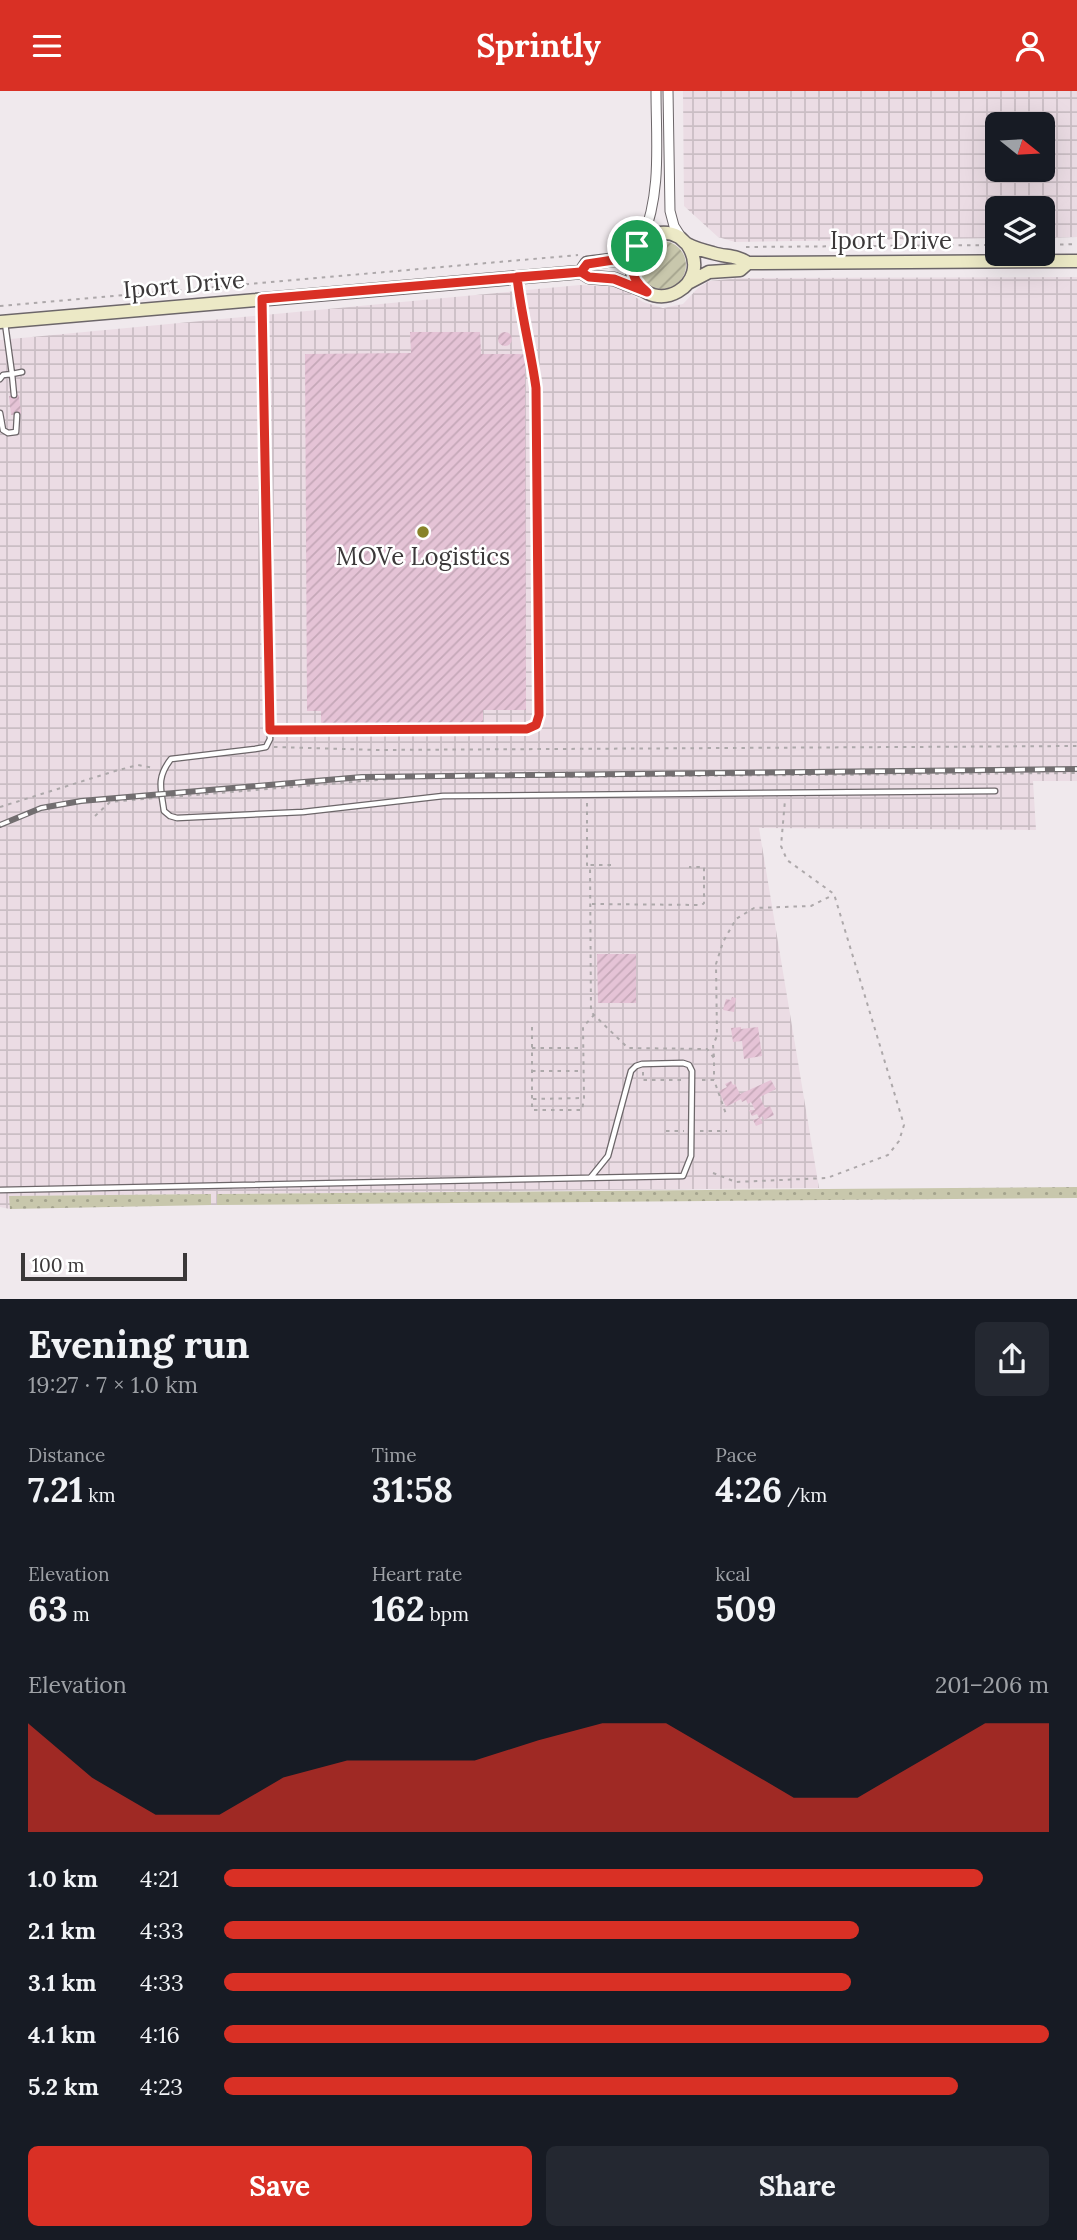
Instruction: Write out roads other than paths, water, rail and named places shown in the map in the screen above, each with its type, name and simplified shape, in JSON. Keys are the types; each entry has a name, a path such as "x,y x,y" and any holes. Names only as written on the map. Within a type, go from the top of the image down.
{"street":[{"path":"656,91 655,194 650,218 632,259 632,272 639,285 657,296 681,291 693,274 694,263 692,253 674,226 670,211 668,91"},
{"path":"639,244 653,234 666,233 686,243"},
{"name":"Iport Drive","path":"686,243 718,255 740,257 748,263 1077,261"},
{"name":"Iport Drive","path":"581,272 587,264 620,259 639,244"},
{"name":"Iport Drive","path":"688,283 709,272 740,270 748,263"},
{"name":"Iport Drive","path":"2,322 581,272 589,277 614,279 647,292"}],"lane":[{"path":"270,730 527,729 536,725 539,715 536,388 517,277"},
{"path":"262,299 270,739 266,747 171,759 162,770 160,778 164,811 170,816 177,818 303,812 443,796 995,791"},
{"path":"2,322 14,395"},
{"path":"0,379 3,375 22,372"},
{"path":"0,413 3,430 8,433 16,432 17,415"},
{"path":"0,1190 592,1177 682,1175 691,1156 692,1072 689,1065 683,1063 636,1066 631,1072 608,1156 592,1177"}],"railway":[{"path":"0,825 41,808 81,801 362,777 1077,769"}],"place":[{"name":"MOVe Logistics","path":"423,532"}]}
